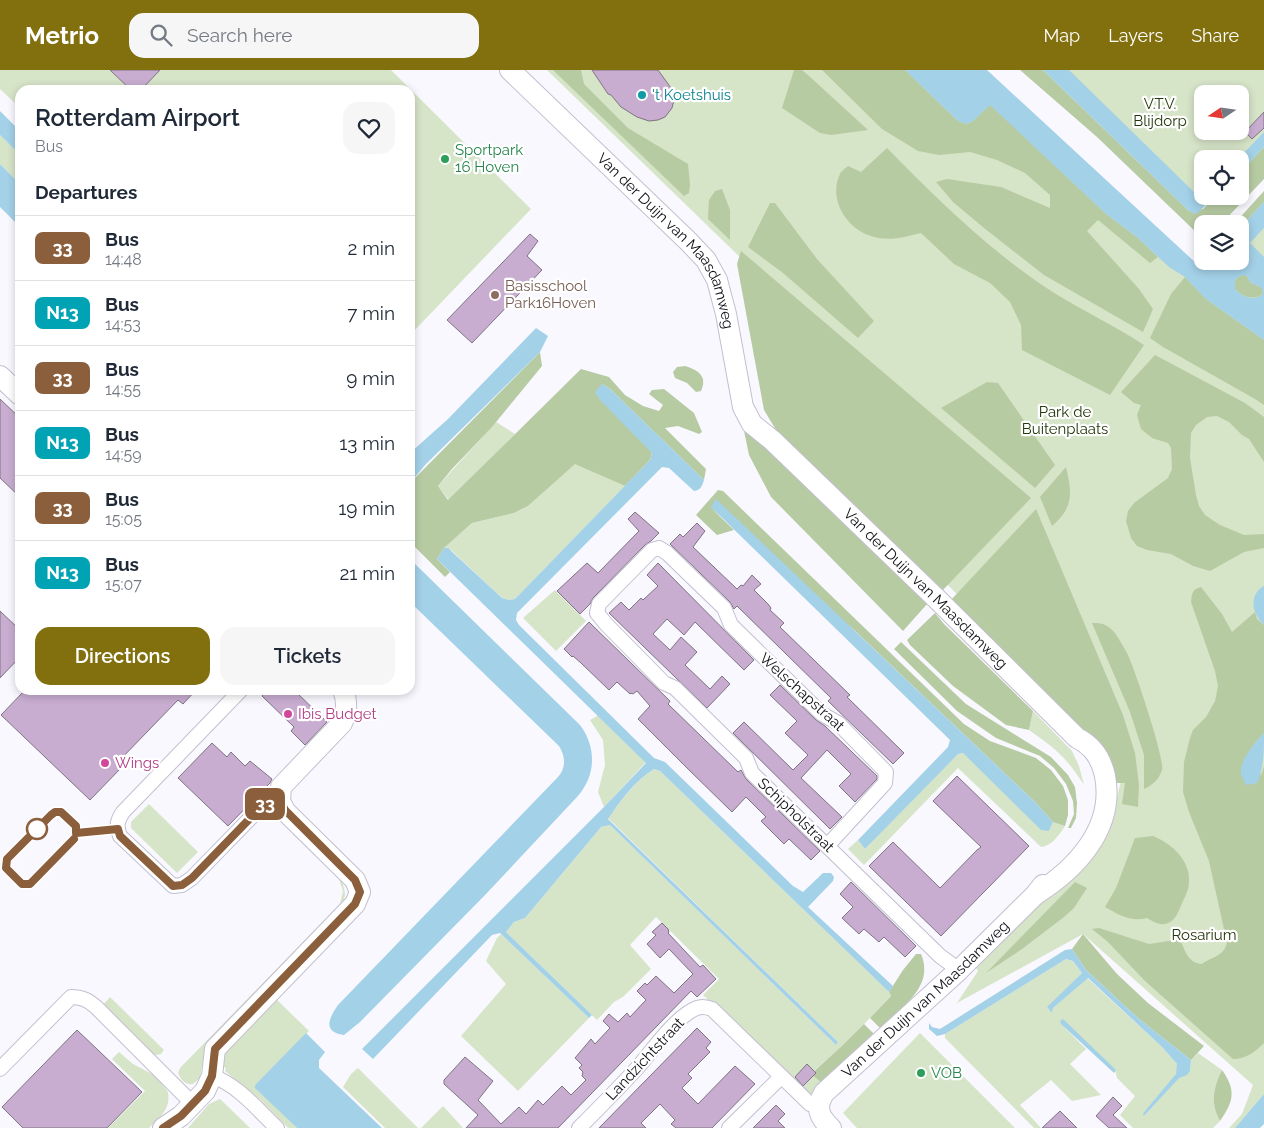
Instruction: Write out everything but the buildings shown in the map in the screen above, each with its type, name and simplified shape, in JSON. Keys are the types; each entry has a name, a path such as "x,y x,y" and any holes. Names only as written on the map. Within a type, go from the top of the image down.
{"street":[{"name":"Van der Duijn van Maasdamweg","path":"510,70 706,260 717,280 726,314 743,407 752,424 772,440 940,601 1077,738 1092,748 1104,772 1106,795 1103,821 1097,834 1072,864 1056,881 1036,894 960,970 824,1093 818,1108"},
{"name":"Van der Duijn van Maasdamweg","path":"526,70 723,261 729,274 754,404 772,440"},
{"path":"0,376 15,390"},
{"name":"Welschapstraat","path":"597,613 599,604 652,550 659,548 667,553 724,608 731,625 822,714 838,723 886,772 886,782 828,845"},
{"name":"Schipholstraat","path":"597,613 664,683 675,688 746,758 752,773 940,956 960,970"},
{"path":"236,695 123,812 117,820 120,836 173,886 182,885 192,878 264,804 280,801"},
{"path":"163,1128 184,1116 205,1091 212,1076 215,1049 355,904 360,892 355,880 285,810 280,801 281,787 342,723 347,699 345,695"},
{"path":"0,1069 72,997 83,998 91,1003 162,1073 184,1116"},
{"name":"Landzichtstraat","path":"579,1128 686,1014 699,1007 712,1009 781,1077 810,1104 818,1108"},
{"path":"212,1076 223,1080 235,1088 277,1128"},
{"path":"729,1128 781,1077"},
{"path":"818,1108 822,1120 831,1128"}],"green space":[{"name":"Sportpark 16 Hoven","path":"0,70 391,70 406,85 15,85 15,103 0,89"},
{"name":"Park de Buitenplaats","path":"547,70 970,70 1194,268 1194,270 1201,274 1213,270 1249,270 1249,218 1264,202 1264,1094 1235,1128 1229,1128 1242,1114 1253,1085 1083,934 957,1003 978,971 976,968 1117,797 1123,773 1108,746 772,408 747,264"},
{"path":"553,70 581,70 584,84 628,128 688,164 689,193 684,196"},
{"path":"794,70 802,70 868,130 831,135 820,133 782,108"},
{"path":"822,70 905,70 958,121 966,124 973,121 990,104 1105,213 1138,238 1158,257 1150,263 1098,220 1087,231 1139,289 1153,309 1143,332 1044,275 953,202 936,182 947,179 1001,187 1050,208 1050,195 1025,173 997,160 970,152 939,155 918,151 882,129"},
{"path":"1020,70 1043,70 1189,211 1203,209 1207,205 1239,205 1230,215 1194,215 1194,230 1097,137"},
{"name":"V.T.V. Blijdorp","path":"1058,70 1264,70 1264,140 1249,152 1249,150 1194,150 1194,203"},
{"name":"Sportpark 16 Hoven","path":"415,94 531,209 415,330"},
{"path":"0,135 15,150 15,179 0,164"},
{"path":"1264,147 1264,179 1249,195 1249,163"},
{"path":"887,148 923,185 1000,254 1054,293 1144,345 1110,395 1022,350 1021,325 1010,302 990,283 954,264 921,233 896,238 877,238 862,232 847,219 838,202 836,193 841,173 848,166 861,172"},
{"path":"722,189 730,210 730,240 708,219 709,200 715,191"},
{"path":"1264,191 1264,202 1249,218 1249,215 1242,215"},
{"path":"770,203 775,203 817,259 874,321 858,338 783,273 748,247"},
{"path":"741,251 1031,498 942,591 776,430 764,410 737,264"},
{"path":"1247,276 1250,282 1262,288 1263,294 1252,298 1241,294 1235,289 1235,281 1238,277"},
{"path":"1185,277 1206,299 1264,340 1264,405 1150,338 1171,294"},
{"path":"540,352 542,366 492,427 438,486 448,500 581,369 609,377 625,395 643,406 659,411 663,405 649,394 652,390 664,389 694,413 702,432 699,434 678,426 665,428 706,469 704,480 610,389 602,384 652,453 650,460 625,486 575,464 528,506 514,513 472,523 444,548 437,559 450,572 445,577 415,547 415,478"},
{"path":"1155,355 1245,403 1264,417 1264,462 1249,439 1229,422 1217,416 1207,417 1196,425 1191,433 1190,458 1196,495 1199,506 1205,515 1220,525 1244,535 1264,534 1264,548 1244,552 1210,571 1193,566 1171,554 1147,550 1137,546 1131,538 1126,521 1128,511 1134,503 1168,478 1172,469 1171,448 1168,443 1152,438 1141,429 1137,415 1141,405 1134,403 1121,392"},
{"path":"685,366 694,369 700,374 703,381 701,391 696,392 687,383 675,378 673,372 677,367"},
{"path":"987,382 998,383 1055,465 1035,488 941,408"},
{"path":"496,422 515,434 449,500 438,486"},
{"path":"743,426 928,603 903,631 771,497 749,455"},
{"path":"575,463 625,486 515,599 502,598 451,550 444,548 472,523 514,513 528,506"},
{"path":"1066,467 1070,499 1064,512 1052,526 1040,497"},
{"path":"718,490 723,491 964,724 990,741 1036,758 1051,770 1063,786 1068,800 1068,815 1065,826 1053,822 1036,803 853,629 711,508 734,530 717,535 696,515"},
{"path":"1036,509 1123,715 1135,753 1139,785 1138,807 1122,804 1125,783 1113,783 1099,745 950,601"},
{"path":"1201,587 1222,614 1232,632 1255,612 1257,619 1264,625 1264,733 1255,743 1261,776 1264,766 1264,1043 1250,1054 1238,1059 1233,1059 1145,981 1108,942 1092,929 1099,928 1149,944 1175,940 1181,942 1191,960 1202,964 1220,954 1227,943 1209,861 1183,792 1184,762 1190,738 1193,730 1206,717 1215,701 1218,686 1215,671 1191,602 1194,591"},
{"path":"555,590 586,621 556,651 523,618"},
{"path":"935,613 1033,711 1029,730 1006,725 953,686 910,645 907,640"},
{"path":"1092,623 1107,626 1115,633 1131,662 1148,712 1159,749 1162,770 1155,781 1144,789 1144,755 1130,712"},
{"path":"901,642 966,704 1051,757 1068,775 1075,787 1077,803 1076,818 1071,828 1068,828 1074,814 1073,801 1066,784 1054,768 1040,756 996,738 957,711 894,649"},
{"path":"1033,711 1072,751 1079,766 1084,785 1072,767 1060,754 1029,730"},
{"path":"599,715 646,762 604,807 598,792 605,765 603,740 590,720"},
{"path":"963,753 1049,831 1053,822 1065,826 1055,840 1049,845 1041,847 958,768 864,865 848,849 858,840 865,849 943,768 958,754"},
{"path":"654,769 660,771 891,996 843,1046 811,1073 822,1083 808,1097 703,995 719,979 656,917 630,945 651,969 597,1020 506,932 514,922 525,918 601,827 610,825 836,1045 838,1042 608,818 635,785"},
{"path":"149,804 198,852 177,873 131,828 131,822"},
{"path":"296,830 342,880 345,893 344,902 204,1053 200,1078 193,1084 186,1083 178,1073 180,1068 340,904 343,891 339,879 293,834"},
{"path":"1153,836 1173,848 1183,860 1189,874 1188,889 1179,911 1172,920 1165,924 1147,918 1125,917 1105,907 1116,888 1135,838"},
{"path":"1075,882 1087,888 1074,908 1022,949 986,973"},
{"path":"501,934 589,1018 518,1091 461,1036 506,984 486,961 497,938"},
{"path":"1083,934 1117,974 1148,1003 1204,1046 1191,1060 1139,1019 1086,970 1072,949"},
{"path":"916,954 921,954 924,966 920,986 914,996 880,1028 870,1018 891,996 889,992"},
{"path":"1066,959 1073,961 1082,973 1047,1008 1052,1012 1053,1008 1087,978 1162,1047 1177,1064 1177,1074 1144,1112 1144,1116 1179,1077 1190,1071 1191,1060 1198,1053 1222,1070 1216,1083 1214,1096 1215,1108 1220,1121 1213,1128 1133,1128 1120,1115 1135,1096 1117,1078 1115,1070 1061,1024 1086,1049 1070,1064 1101,1095 1072,1101 1051,1080 1020,1105 1041,1128 1034,1128 945,1038 945,1034"},
{"path":"110,997 164,1050 161,1054 153,1056 102,1006"},
{"path":"275,998 309,1031 255,1085 297,1128 288,1128 260,1099 225,1071 226,1069 223,1065 222,1056"},
{"path":"864,1024 874,1034 822,1083 811,1074 842,1046"},
{"name":"VOB","path":"920,1033 1015,1128 857,1128 843,1113"},
{"path":"119,1052 133,1064 156,1076 168,1092 166,1108 149,1128 108,1128 145,1091 112,1059"},
{"path":"358,1068 418,1128 385,1128 343,1087 351,1074"},
{"path":"1222,1070 1230,1084 1232,1096 1228,1108 1220,1121 1215,1108 1214,1096 1216,1083"},
{"path":"220,1099 250,1128 188,1128 209,1104"},
{"path":"443,1106 463,1128 421,1128"}],"water":[{"path":"905,70 987,70 1194,261 1194,270 1249,270 1249,218 1264,202 1264,228 1250,243 1264,257 1264,340 1206,299 1185,277 1169,267 1138,238 1105,213 990,105 973,121 966,124 958,121","holes":["1247,276 1250,282 1262,288 1263,294 1256,298 1249,298 1235,289 1235,281 1238,277"]},
{"path":"1043,70 1069,70 1194,192 1194,205 1206,205 1196,214 1189,211"},
{"path":"0,111 15,126 15,150 0,135"},
{"path":"1264,132 1264,147 1249,163 1249,150 1247,150"},
{"path":"0,164 15,179 15,222 0,207"},
{"path":"536,328 548,336 540,352 415,477 415,449 448,419"},
{"path":"602,384 610,389 704,480 703,484 700,489 694,491 669,468 662,467 517,613 516,620 654,758 665,762 793,886 803,892 823,873 831,873 834,877 833,881 808,907 893,986 889,992 660,771 654,769 634,785 608,819 838,1042 836,1045 610,825 601,827 525,918 514,922 506,932 592,1015 589,1018 500,933 492,935 373,1059 362,1049 646,763 437,559 444,548 448,548 502,598 515,599 650,460 652,453 600,400 595,392"},
{"path":"716,499 1036,803 1053,822 1049,831 1041,830 963,753 958,754 865,849 858,840 948,747 950,740 711,507"},
{"path":"415,564 580,725 586,734 592,752 591,771 588,780 577,797 486,894 360,1022 344,1035 333,1031 329,1024 338,1005 557,778 562,771 564,763 563,754 559,746 415,607"},
{"path":"1264,586 1264,625 1257,616 1254,599 1259,590"},
{"path":"1264,733 1263,759 1257,783 1246,785 1241,774 1242,763 1248,752"},
{"path":"1072,949 1086,970 1139,1019 1191,1060 1190,1071 1187,1075 1179,1078 1144,1116 1144,1112 1176,1074 1177,1064 1162,1047 1088,978 1053,1008 1052,1013 1047,1007 1082,973 1073,961 1066,959 945,1034 937,1036 929,1029 929,1023 932,1027 940,1029 1065,950"},
{"path":"1063,1019 1116,1070 1114,1073 1061,1024 1060,1021"},
{"path":"306,1033 325,1052 319,1060 319,1068 382,1128 297,1128 255,1088 255,1085"},
{"path":"1264,1094 1264,1124 1260,1128 1235,1128"}],"bus line":[{"name":"33","path":"74,839 30,884 22,884 6,868 7,859 51,815 55,812 61,812 76,826 76,833 118,829 120,836 164,879 173,886 182,885 192,878 264,804 280,801 285,810 355,880 360,892 355,904 215,1049 212,1061 212,1076 205,1091 181,1116 163,1128"}],"place":[{"name":"'t Koetshuis","path":"642,95"},
{"name":"Sportpark 16 Hoven","path":"445,159"},
{"name":"Basisschool Park16Hoven","path":"495,295"},
{"name":"Ibis Budget","path":"288,714"},
{"name":"Wings","path":"105,763"},
{"name":"VOB","path":"921,1073"}],"park label":[{"name":"Rosarium","path":"1204,935"}]}
